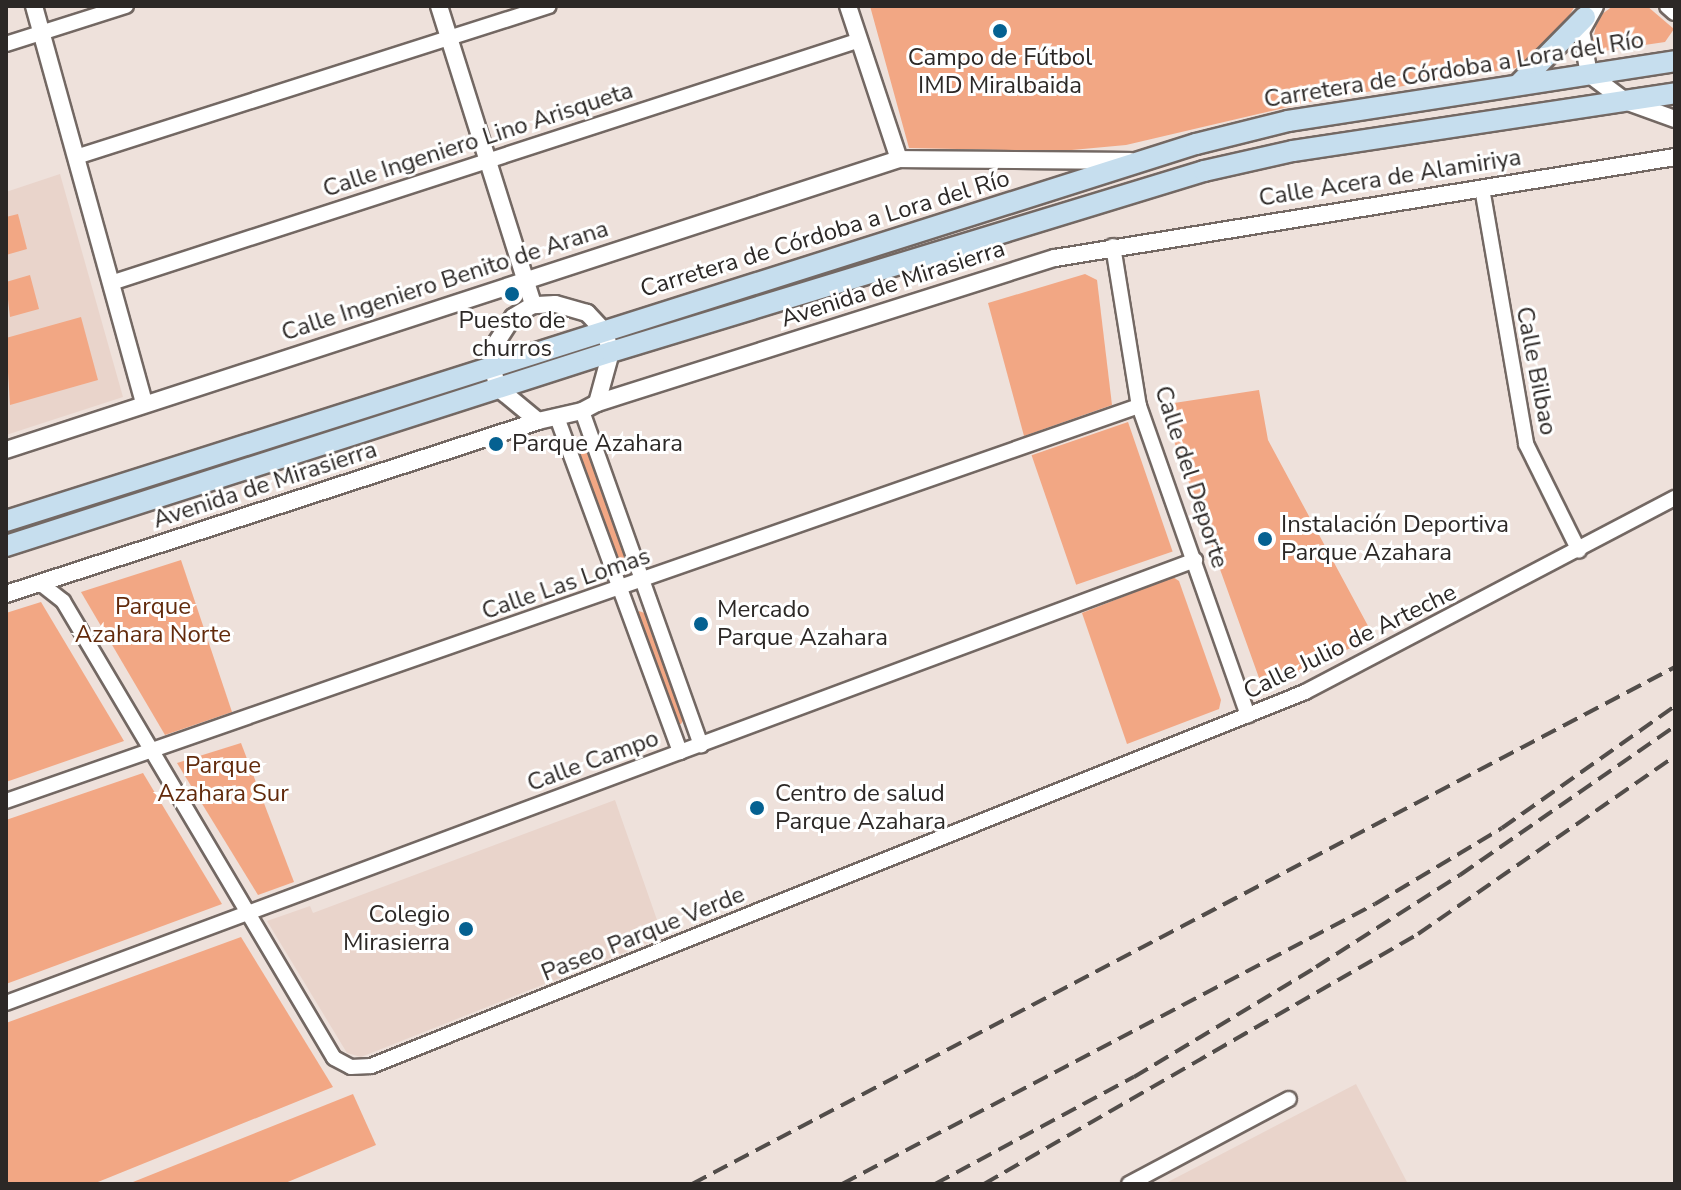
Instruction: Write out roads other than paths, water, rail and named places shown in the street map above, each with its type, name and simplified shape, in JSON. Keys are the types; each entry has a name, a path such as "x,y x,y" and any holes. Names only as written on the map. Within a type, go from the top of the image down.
{"main road":[{"path":"1519,84 1589,10"},
{"name":"Carretera de Córdoba a Lora del Río","path":"6,521 1146,161 1288,121 1675,61"},
{"name":"Carretera de Córdoba a Lora del Río","path":"6,546 611,352 1204,171 1308,149 1675,93"}],"street":[{"path":"34,6 144,402"},
{"path":"6,44 126,6"},
{"path":"439,6 533,305"},
{"path":"76,157 548,6"},
{"path":"848,6 899,159"},
{"path":"1589,10 1581,47 1589,74 1625,101 1675,119"},
{"name":"Calle Ingeniero Lino Arisqueta","path":"111,283 860,40"},
{"name":"Calle Acera de Alamiriya","path":"1113,246 1675,157"},
{"name":"Calle Ingeniero Benito de Arana","path":"6,450 144,402 899,159 1146,161"},
{"name":"Calle Bilbao","path":"1482,188 1526,444 1579,551"},
{"name":"Calle del Deporte","path":"1113,246 1139,406 1248,715"},
{"name":"Avenida de Mirasierra","path":"6,594 538,421 558,420 976,282 1113,246"},
{"path":"538,421 498,388 492,366 497,342 513,317 533,305 555,304 587,313 604,331 611,352 590,407 643,581 701,745"},
{"name":"Calle Las Lomas","path":"6,801 619,590 1139,406"},
{"path":"558,420 680,752"},
{"name":"Calle Julio de Arteche","path":"1123,766 1376,658 1675,498"},
{"name":"Calle Campo","path":"6,1003 1195,560"},
{"path":"40,583 63,601 72,574"},
{"name":"Paseo Parque Verde","path":"63,601 334,1058 351,1067 371,1066 1123,766"},
{"path":"1129,1184 1289,1099"}],"railway":[{"path":"692,1184 1675,667"},
{"path":"842,1184 1375,904 1502,828 1675,706"},
{"path":"935,1184 1134,1077 1316,967 1460,875 1675,726"},
{"path":"984,1184 1418,934 1675,756"}],"place":[{"name":"Campo de Fútbol IMD Miralbaida","path":"1000,31"},
{"name":"Puesto de churros","path":"512,294"},
{"name":"Parque Azahara","path":"496,444"},
{"name":"Instalación Deportiva Parque Azahara","path":"1265,539"},
{"name":"Mercado Parque Azahara","path":"701,624"},
{"name":"Centro de salud Parque Azahara","path":"757,808"},
{"name":"Colegio Mirasierra","path":"466,929"}],"park label":[{"name":"Parque Azahara Norte","path":"153,621"},
{"name":"Parque Azahara Sur","path":"223,780"}]}
